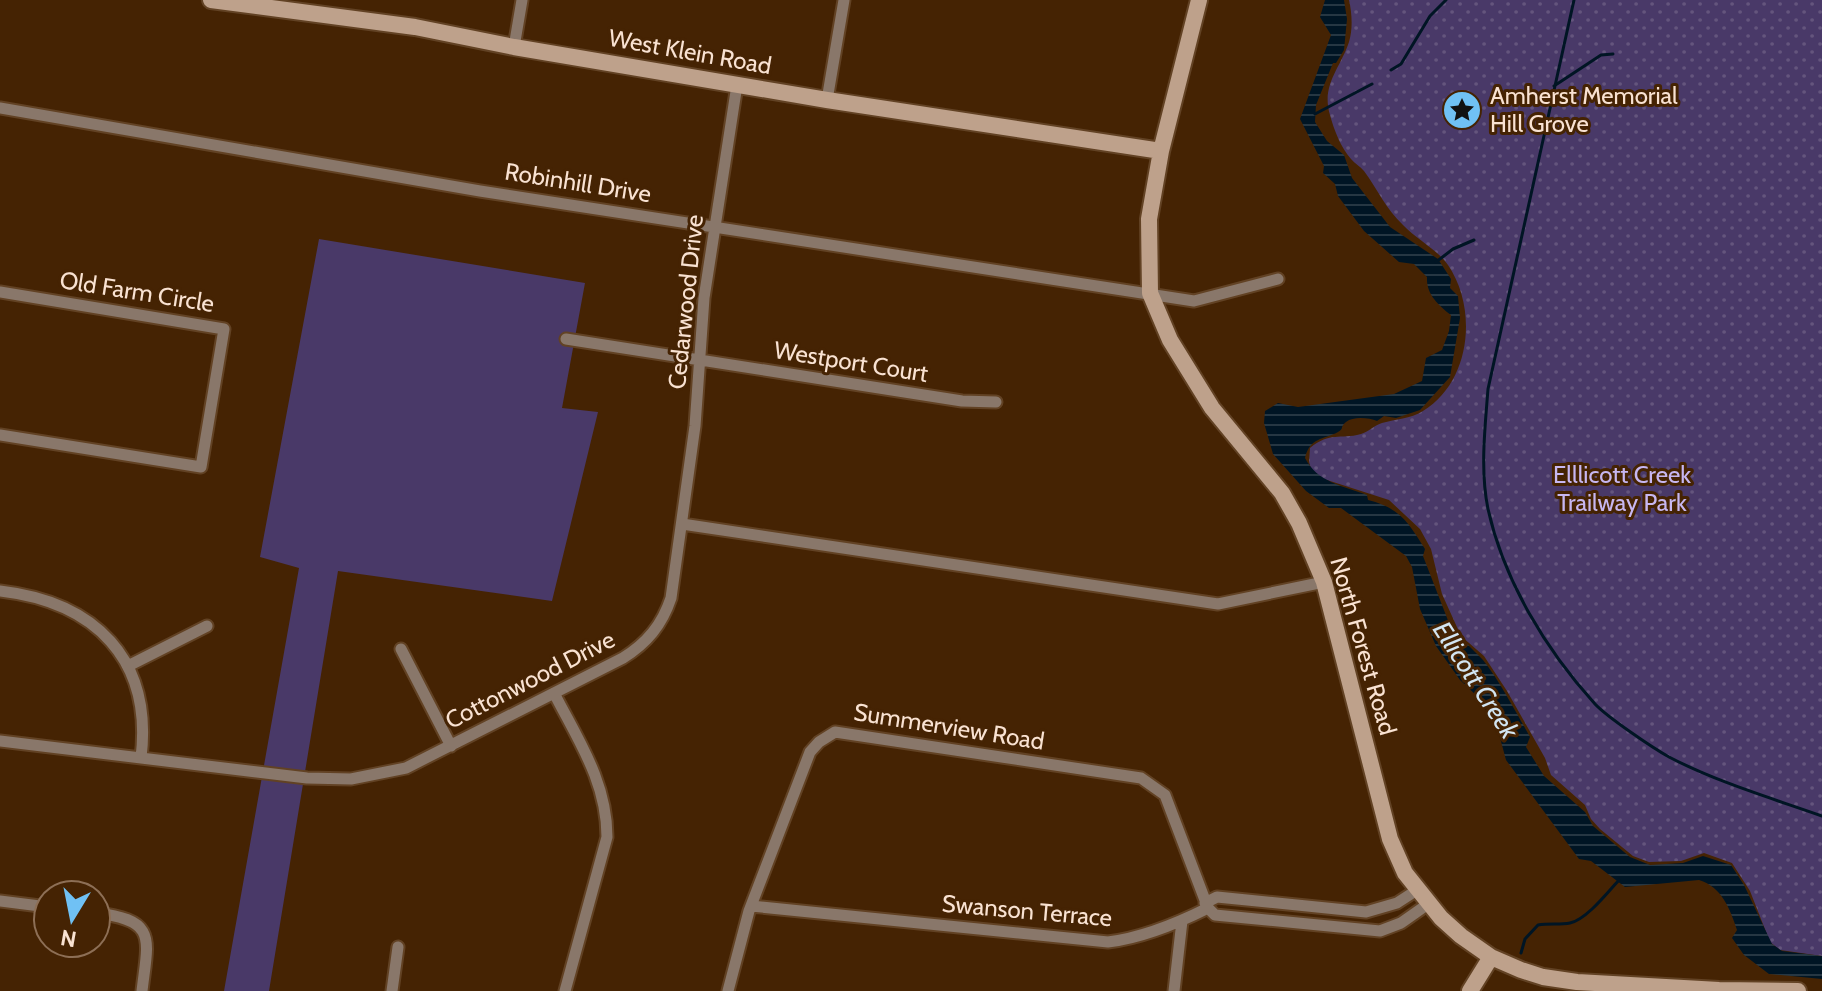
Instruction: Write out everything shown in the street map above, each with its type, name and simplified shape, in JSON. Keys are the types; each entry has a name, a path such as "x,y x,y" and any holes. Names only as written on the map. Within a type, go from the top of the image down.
{"street":[{"name":"West Klein Road","path":"211,0 415,27 514,47 827,100 1161,151"},
{"path":"514,47 522,0"},
{"path":"827,100 844,0"},
{"name":"North Forest Road","path":"1199,0 1161,151 1149,219 1150,293 1170,340 1212,408 1282,493 1299,523 1324,582 1390,839 1405,873 1428,904 1461,936 1491,957 1521,970 1559,980 1627,988 1798,991"},
{"name":"Cedarwood Drive","path":"682,524 695,426 704,298 737,85"},
{"name":"Robinhill Drive","path":"0,108 377,174 1194,301 1278,279"},
{"name":"Old Farm Circle","path":"0,292 224,329 201,467 0,435"},
{"name":"Westport Court","path":"566,339 962,401 996,402"},
{"path":"682,524 1218,604 1324,582"},
{"name":"Cottonwood Drive","path":"0,741 307,778 351,779 406,768 623,658 653,633 671,598 682,524"},
{"path":"0,591 48,600 80,614 107,637 128,666 140,696 143,714 141,758"},
{"path":"128,666 207,626"},
{"path":"401,649 451,746"},
{"path":"554,693 599,783 607,816 607,837 565,991"},
{"name":"Summerview Road","path":"728,991 751,906 810,752 826,736 841,732 1141,778 1165,795 1206,906"},
{"name":"Swanson Terrace","path":"751,906 1108,942 1130,940 1182,921 1217,897 1366,912 1397,903 1417,890"},
{"path":"0,901 32,905"},
{"path":"1206,906 1215,915 1380,931 1401,923 1428,904"},
{"path":"112,916 128,919 143,931 148,940 142,991"},
{"path":"1174,991 1182,921"},
{"path":"392,991 398,947"},
{"path":"1470,991 1491,957"}],"green space":[{"name":"Elllicott Creek Trailway Park","path":"1349,0 1822,0 1822,956 1780,950 1770,942 1750,891 1732,863 1704,853 1681,861 1649,862 1633,856 1600,829 1585,805 1551,775 1545,758 1507,691 1484,656 1461,636 1442,594 1431,549 1420,529 1389,500 1327,480 1316,485 1309,462 1310,448 1324,439 1361,434 1379,424 1423,411 1439,398 1451,382 1465,344 1464,302 1448,265 1392,212 1364,171 1347,155 1334,127 1328,95 1350,37 1352,21"},
{"path":"319,239 585,283 562,408 598,412 552,601 338,571 269,991 224,991 299,568 260,557"}],"water":[{"name":"Ellicott Creek","path":"1325,0 1344,0 1347,19 1344,50 1333,63 1316,105 1315,122 1327,141 1344,155 1352,178 1390,227 1438,259 1451,279 1450,288 1458,296 1460,318 1450,377 1420,410 1396,418 1384,416 1377,421 1362,418 1349,420 1338,432 1310,446 1305,458 1316,473 1340,486 1367,495 1368,500 1388,507 1408,524 1425,549 1423,556 1449,623 1483,660 1501,687 1530,737 1526,747 1544,776 1585,812 1593,826 1630,857 1650,865 1683,863 1703,856 1731,865 1772,944 1782,951 1822,956 1822,979 1769,974 1744,955 1732,938 1737,930 1728,907 1719,893 1707,883 1699,880 1625,887 1591,861 1579,859 1506,760 1499,734 1479,698 1460,680 1436,646 1420,609 1412,567 1406,556 1341,508 1329,508 1306,491 1273,454 1264,423 1265,411 1278,403 1298,407 1394,394 1422,381 1426,358 1442,350 1451,315 1434,299 1428,289 1427,277 1414,264 1399,262 1364,231 1338,196 1335,184 1323,173 1324,166 1300,119 1331,35 1320,17"}],"waterway":[{"path":"1391,70 1401,64 1430,16 1446,0"},
{"path":"1574,0 1488,389 1484,479 1495,536 1516,588 1544,638 1601,710 1652,747 1687,766 1822,816"},
{"path":"1554,86 1601,55 1613,54"},
{"path":"1315,114 1372,84"},
{"path":"1436,262 1453,249 1474,240"},
{"path":"1521,953 1525,939 1538,925 1576,921 1619,880"}],"place":[{"name":"Amherst Memorial Hill Grove","path":"1462,110"}]}
